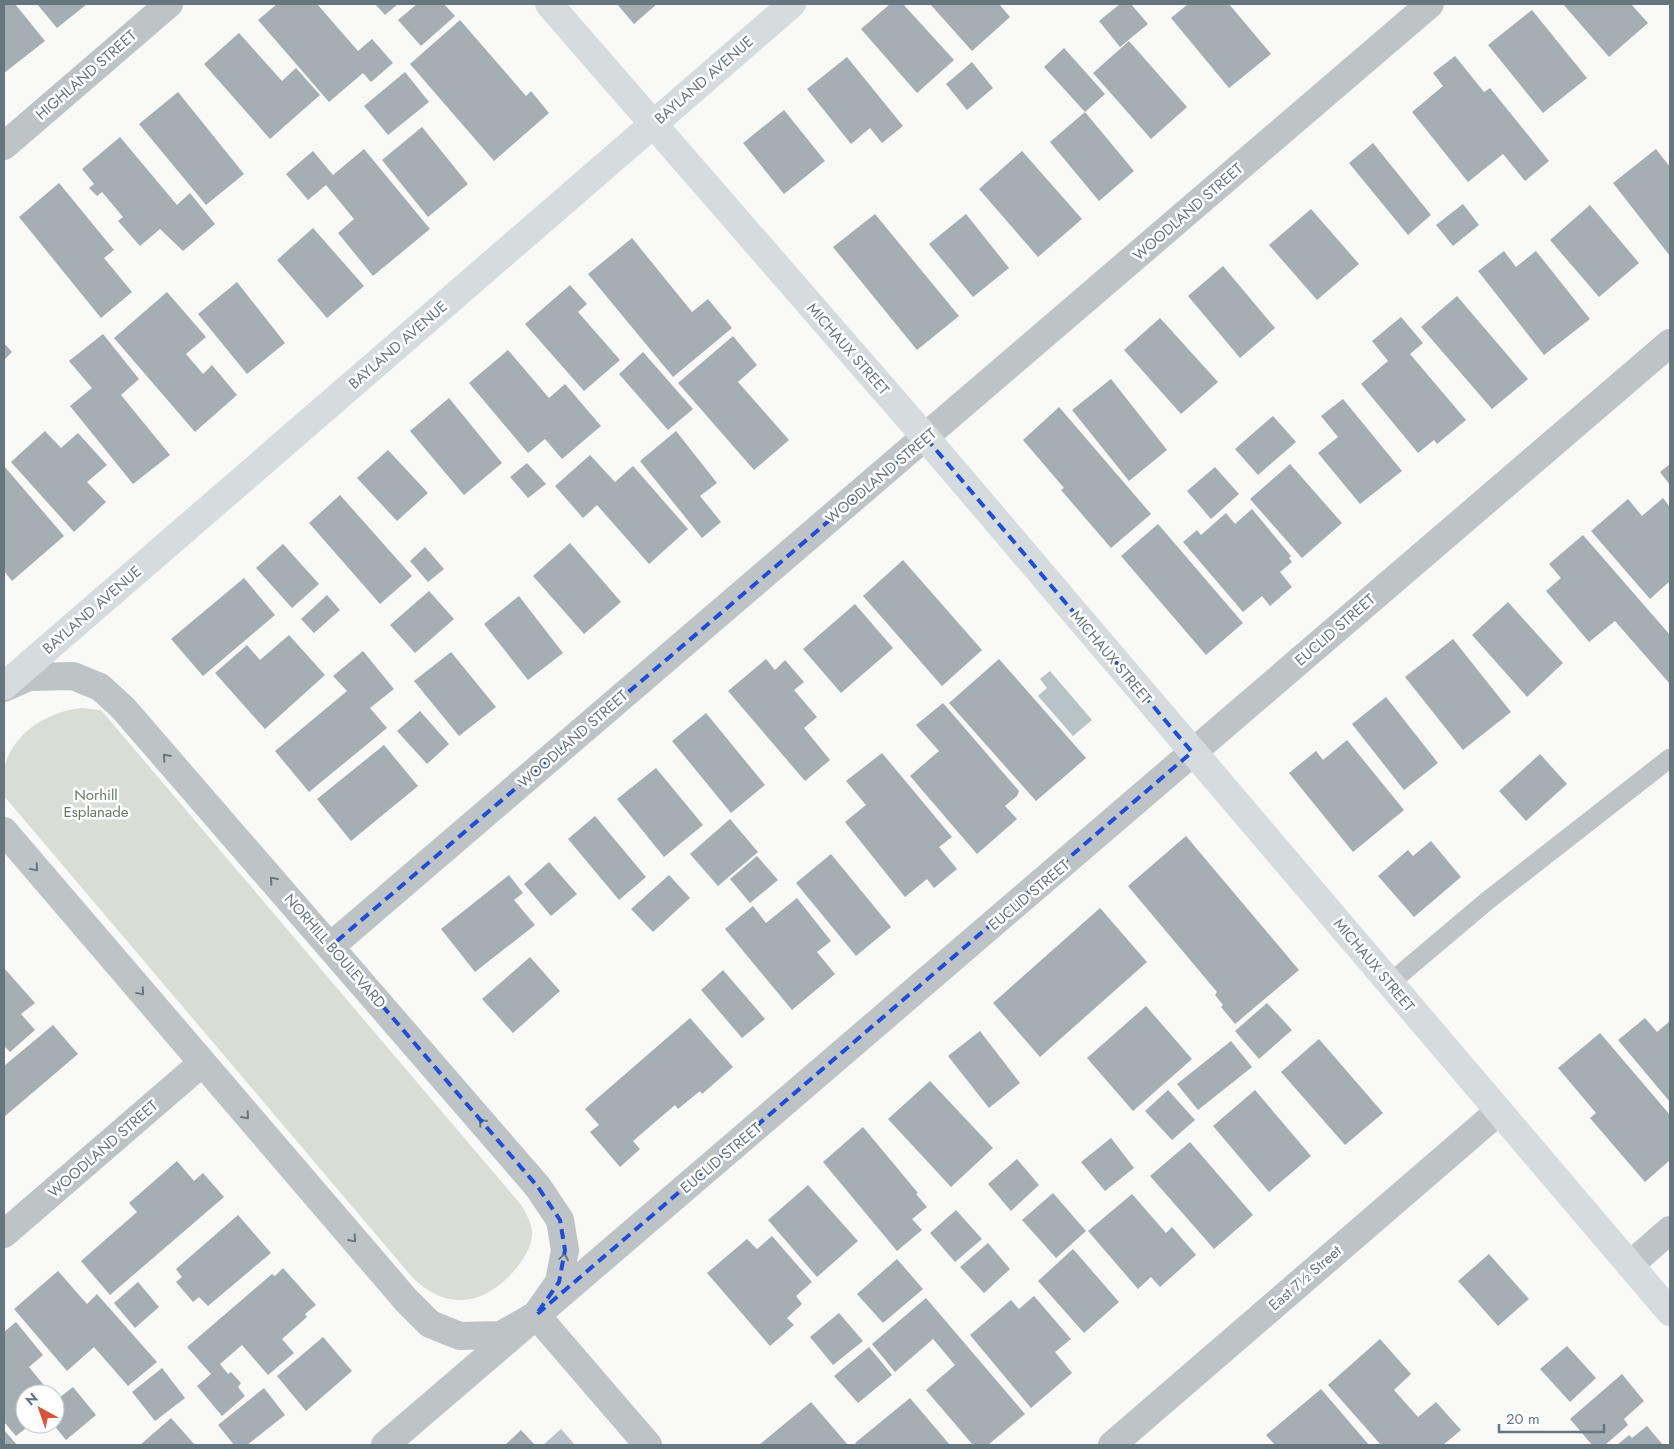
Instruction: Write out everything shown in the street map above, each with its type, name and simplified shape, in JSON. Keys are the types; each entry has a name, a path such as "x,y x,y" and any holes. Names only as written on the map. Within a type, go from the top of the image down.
{"street":[{"name":"HIGHLAND STREET","path":"4,146 169,4"},
{"name":"MICHAUX STREET","path":"549,4 926,438 1670,1312"},
{"name":"BAYLAND AVENUE","path":"4,687 792,4"},
{"name":"WOODLAND STREET","path":"331,946 926,438 1430,4"},
{"name":"EUCLID STREET","path":"385,1445 1071,859 1192,752 1670,343"},
{"name":"NORHILL BOULEVARD","path":"4,687 29,677 73,676 100,687 123,708 538,1187 560,1220 565,1250 559,1282 536,1315 501,1335 460,1336 430,1324 406,1300 202,1064 4,831"},
{"name":"WOODLAND STREET","path":"4,1234 202,1064"},
{"name":"East 7½ Street","path":"1112,1445 1498,1112"},
{"path":"1630,1265 1670,1230"},
{"path":"536,1315 648,1445"}],"lane":[{"path":"1390,983 1487,901 1670,758"}],"highlighted area":[{"path":"926,438 1192,752 536,1315 559,1282 565,1250 560,1220 538,1187 331,946"}],"green space":[{"name":"Norhill Esplanade","path":"81,708 101,710 522,1206 531,1224 531,1240 523,1260 501,1284 476,1298 450,1299 437,1295 412,1277 4,796 4,769 8,756 23,735 33,726 56,714"}],"shaded area":[{"path":"1050,671 1092,720 1073,736 1038,696 1047,688 1040,679"},
{"path":"561,1429 575,1445 543,1445"}],"building":[{"path":"4,4 15,4 45,41 4,73"},
{"path":"37,4 87,4 57,28"},
{"path":"277,4 317,4 358,51 372,39 393,63 371,82 363,73 329,102 258,20"},
{"path":"375,4 398,4 385,15"},
{"path":"417,4 444,4 455,16 421,46 398,20"},
{"path":"617,4 657,4 634,24"},
{"path":"890,4 903,4 954,60 917,93 861,29"},
{"path":"930,4 999,4 1010,17 972,51"},
{"path":"1120,4 1131,4 1148,24 1120,47 1099,21"},
{"path":"1188,4 1229,4 1271,54 1229,88 1171,18"},
{"path":"1563,4 1631,4 1648,23 1609,57"},
{"path":"1532,10 1587,78 1543,113 1488,45"},
{"path":"460,20 526,96 531,91 549,113 494,161 410,64"},
{"path":"239,33 282,81 296,68 320,95 270,139 204,64"},
{"path":"1129,41 1187,107 1151,139 1093,73"},
{"path":"1064,48 1105,94 1085,112 1044,67"},
{"path":"1455,56 1484,92 1490,88 1549,161 1525,181 1503,154 1468,182 1412,112 1443,86 1433,73"},
{"path":"847,57 903,126 882,143 870,128 851,144 807,89"},
{"path":"972,62 993,88 967,110 946,84"},
{"path":"405,72 429,102 388,135 364,106"},
{"path":"178,92 244,174 206,205 139,124"},
{"path":"784,110 825,161 784,194 743,143"},
{"path":"1085,112 1134,171 1099,201 1050,142"},
{"path":"422,127 468,184 428,217 382,160"},
{"path":"120,137 177,205 190,193 215,224 183,251 160,229 140,246 118,221 123,217 102,192 97,196 89,188 94,184 82,169"},
{"path":"1373,143 1431,215 1408,235 1349,163"},
{"path":"364,149 430,229 373,276 338,233 354,219 326,185 308,200 286,174 313,151 333,175"},
{"path":"1656,149 1670,167 1670,256 1613,183"},
{"path":"1022,151 1082,219 1038,257 979,189"},
{"path":"59,183 114,250 104,258 132,292 101,318 19,217"},
{"path":"1463,204 1479,225 1453,246 1436,225"},
{"path":"1590,205 1639,263 1599,297 1550,240"},
{"path":"1311,209 1359,264 1317,300 1269,245"},
{"path":"875,214 959,316 917,350 833,247"},
{"path":"966,214 1009,268 973,297 929,244"},
{"path":"313,228 364,286 327,318 277,260"},
{"path":"632,238 692,312 708,299 732,328 673,377 588,274"},
{"path":"1504,251 1516,267 1536,251 1590,319 1544,355 1478,271"},
{"path":"1223,266 1275,328 1240,358 1188,296"},
{"path":"237,282 285,343 247,374 198,314"},
{"path":"570,285 587,304 578,312 620,360 584,391 525,324"},
{"path":"167,292 206,337 186,354 203,374 212,365 237,395 195,432 114,338"},
{"path":"1457,296 1528,379 1492,409 1421,327"},
{"path":"1401,317 1423,343 1410,354 1466,420 1437,444 1434,440 1418,453 1361,384 1388,361 1372,341"},
{"path":"1160,318 1218,382 1181,414 1124,350"},
{"path":"103,334 139,379 121,395 170,455 133,484 70,406 92,388 69,361"},
{"path":"733,336 757,365 738,382 789,440 754,470 678,383"},
{"path":"4,343 12,352 4,360"},
{"path":"508,350 549,398 565,384 601,426 562,459 545,439 528,453 469,383"},
{"path":"643,352 693,409 668,430 619,374"},
{"path":"1111,379 1167,450 1129,481 1072,410"},
{"path":"449,398 502,463 464,495 410,431"},
{"path":"1343,399 1402,471 1360,504 1318,453 1338,437 1321,416"},
{"path":"1059,407 1151,514 1111,548 1061,490 1064,488 1023,440"},
{"path":"1273,416 1296,442 1258,475 1235,449"},
{"path":"45,431 61,448 78,433 107,465 87,482 106,502 74,532 11,462"},
{"path":"676,431 717,483 700,496 721,522 702,538 640,461"},
{"path":"388,450 428,493 397,521 357,478"},
{"path":"590,455 615,482 633,466 688,529 649,564 597,505 583,518 555,486"},
{"path":"527,463 546,484 528,498 510,477"},
{"path":"1290,464 1342,523 1302,558 1250,499"},
{"path":"1670,464 1670,485 1660,472"},
{"path":"4,466 64,536 12,581 4,571"},
{"path":"1215,467 1239,494 1211,519 1187,491"},
{"path":"340,495 412,576 380,604 309,523"},
{"path":"1663,498 1670,507 1670,581 1650,599 1591,531 1628,499 1642,516"},
{"path":"1252,509 1291,556 1289,558 1292,562 1280,572 1292,587 1270,606 1262,596 1243,612 1183,542 1197,530 1201,535 1226,513 1235,524"},
{"path":"1158,524 1243,623 1206,655 1121,556"},
{"path":"1583,535 1670,635 1670,684 1615,621 1589,642 1546,591 1561,578 1549,564"},
{"path":"570,543 621,602 584,634 533,576"},
{"path":"283,544 319,584 292,608 256,568"},
{"path":"425,547 444,569 428,582 410,561"},
{"path":"903,560 982,650 942,686 863,596"},
{"path":"244,578 275,615 203,676 171,639"},
{"path":"429,591 454,619 415,653 390,625"},
{"path":"327,595 340,610 314,633 301,619"},
{"path":"519,596 563,653 528,680 484,624"},
{"path":"1508,602 1563,663 1527,697 1472,635"},
{"path":"855,604 893,648 841,693 803,649"},
{"path":"289,635 325,675 265,729 215,673 247,645 260,660"},
{"path":"1453,639 1511,712 1463,750 1405,677"},
{"path":"363,651 394,689 370,708 387,728 309,792 275,751 347,691 333,676"},
{"path":"451,652 496,707 459,736 414,681"},
{"path":"766,659 775,670 785,660 804,682 794,690 817,717 804,728 830,760 805,781 728,691"},
{"path":"999,659 1086,758 1036,801 949,703"},
{"path":"1386,697 1438,763 1404,790 1352,724"},
{"path":"943,703 1019,791 1017,796 1005,806 1017,819 977,854 910,776 939,751 916,725"},
{"path":"420,711 449,744 427,764 397,731"},
{"path":"706,713 765,785 731,813 672,741"},
{"path":"1347,740 1404,810 1353,852 1289,773 1316,751 1323,760"},
{"path":"384,745 418,786 351,841 317,799"},
{"path":"882,753 952,837 939,847 957,869 934,888 927,879 905,897 845,822 866,805 846,781"},
{"path":"1540,754 1567,784 1526,821 1499,791"},
{"path":"656,768 703,825 664,857 617,799"},
{"path":"595,816 646,877 619,900 568,839"},
{"path":"730,819 758,852 718,886 690,854"},
{"path":"1186,836 1299,970 1235,1024 1221,1007 1223,1005 1215,995 1217,992 1128,886"},
{"path":"1431,841 1461,877 1414,917 1378,876 1408,850 1413,856"},
{"path":"831,854 891,927 856,956 796,883"},
{"path":"757,856 778,880 750,903 730,879"},
{"path":"549,862 577,894 551,916 524,884"},
{"path":"509,875 523,893 514,900 535,925 475,972 441,929"},
{"path":"669,875 690,898 653,932 631,909"},
{"path":"797,898 831,941 817,952 835,974 792,1010 725,929 753,906 766,923"},
{"path":"1100,908 1147,962 1040,1057 993,1003"},
{"path":"530,957 560,991 513,1033 482,999"},
{"path":"4,968 35,1003 21,1014 35,1030 10,1052 4,1046"},
{"path":"723,970 765,1019 742,1038 701,990"},
{"path":"1267,1003 1292,1030 1259,1059 1235,1031"},
{"path":"1146,1006 1192,1059 1133,1111 1087,1058"},
{"path":"690,1018 733,1067 702,1094 700,1091 678,1109 675,1105 633,1141 640,1149 620,1167 590,1132 599,1125 585,1109"},
{"path":"1645,1018 1657,1032 1670,1021 1670,1102 1618,1040"},
{"path":"53,1025 78,1054 4,1117 4,1066"},
{"path":"980,1031 1020,1083 989,1108 948,1056"},
{"path":"1600,1033 1670,1115 1670,1160 1645,1182 1590,1118 1596,1113 1558,1068"},
{"path":"1319,1039 1383,1113 1345,1145 1281,1072"},
{"path":"1231,1041 1252,1067 1198,1110 1177,1084"},
{"path":"930,1081 993,1148 951,1187 888,1119"},
{"path":"1168,1090 1195,1120 1172,1140 1145,1111"},
{"path":"1255,1090 1311,1156 1269,1192 1213,1126"},
{"path":"863,1127 918,1193 916,1194 927,1207 912,1219 922,1230 897,1251 823,1162"},
{"path":"1111,1138 1134,1168 1105,1191 1081,1162"},
{"path":"1190,1142 1253,1215 1214,1249 1150,1176"},
{"path":"1017,1159 1039,1185 1011,1211 988,1184"},
{"path":"177,1161 194,1181 203,1173 224,1197 110,1295 81,1261 137,1212 129,1203"},
{"path":"808,1185 858,1241 817,1277 768,1220"},
{"path":"1053,1193 1086,1231 1056,1258 1022,1220"},
{"path":"1132,1194 1166,1233 1172,1227 1196,1255 1160,1287 1151,1277 1138,1289 1088,1231"},
{"path":"956,1210 982,1239 955,1262 930,1233"},
{"path":"238,1215 271,1253 208,1306 199,1297 193,1302 176,1282 182,1277 176,1269"},
{"path":"772,1236 812,1282 796,1296 802,1304 787,1318 794,1325 770,1346 707,1273 747,1239 757,1249"},
{"path":"988,1243 1010,1269 984,1293 960,1267"},
{"path":"1073,1249 1119,1302 1084,1333 1038,1281"},
{"path":"1489,1254 1529,1299 1498,1326 1458,1281"},
{"path":"897,1259 923,1289 883,1323 857,1294"},
{"path":"283,1268 316,1305 305,1314 307,1317 282,1339 294,1353 268,1375 242,1345 220,1364 228,1374 231,1372 241,1383 238,1387 245,1396 222,1416 197,1386 211,1374 187,1347 272,1274 275,1276"},
{"path":"58,1271 87,1304 97,1294 157,1362 128,1386 94,1347 67,1371 14,1309"},
{"path":"138,1282 159,1307 135,1328 114,1303"},
{"path":"1034,1296 1071,1339 1055,1352 1072,1373 1031,1408 970,1335 1011,1300 1019,1309"},
{"path":"926,1298 1025,1414 988,1445 973,1445 926,1390 955,1365 933,1339 895,1372 872,1344"},
{"path":"839,1313 863,1341 833,1365 810,1337"},
{"path":"16,1322 43,1355 29,1367 43,1384 15,1384 15,1434 18,1434 16,1436 4,1422 4,1332"},
{"path":"323,1337 352,1371 306,1411 277,1376"},
{"path":"1380,1339 1411,1374 1394,1390 1418,1417 1436,1402 1461,1430 1443,1445 1381,1445 1328,1385"},
{"path":"1567,1346 1596,1378 1570,1402 1540,1369"},
{"path":"869,1347 892,1375 858,1403 834,1376"},
{"path":"162,1368 185,1398 155,1421 132,1392"},
{"path":"1622,1374 1644,1401 1624,1419 1628,1425 1605,1445 1592,1445 1570,1419"},
{"path":"73,1387 96,1415 66,1440 61,1434 65,1434 65,1393"},
{"path":"264,1388 285,1415 247,1445 234,1445 218,1425"},
{"path":"1321,1389 1369,1445 1275,1445 1266,1435"},
{"path":"910,1398 950,1445 857,1445 855,1443"},
{"path":"811,1402 848,1445 759,1445"},
{"path":"171,1418 195,1445 140,1445"},
{"path":"1647,1426 1663,1445 1617,1445 1629,1435 1632,1438"},
{"path":"521,1430 535,1445 505,1445"},
{"path":"5,1431 17,1445 4,1445"}]}
